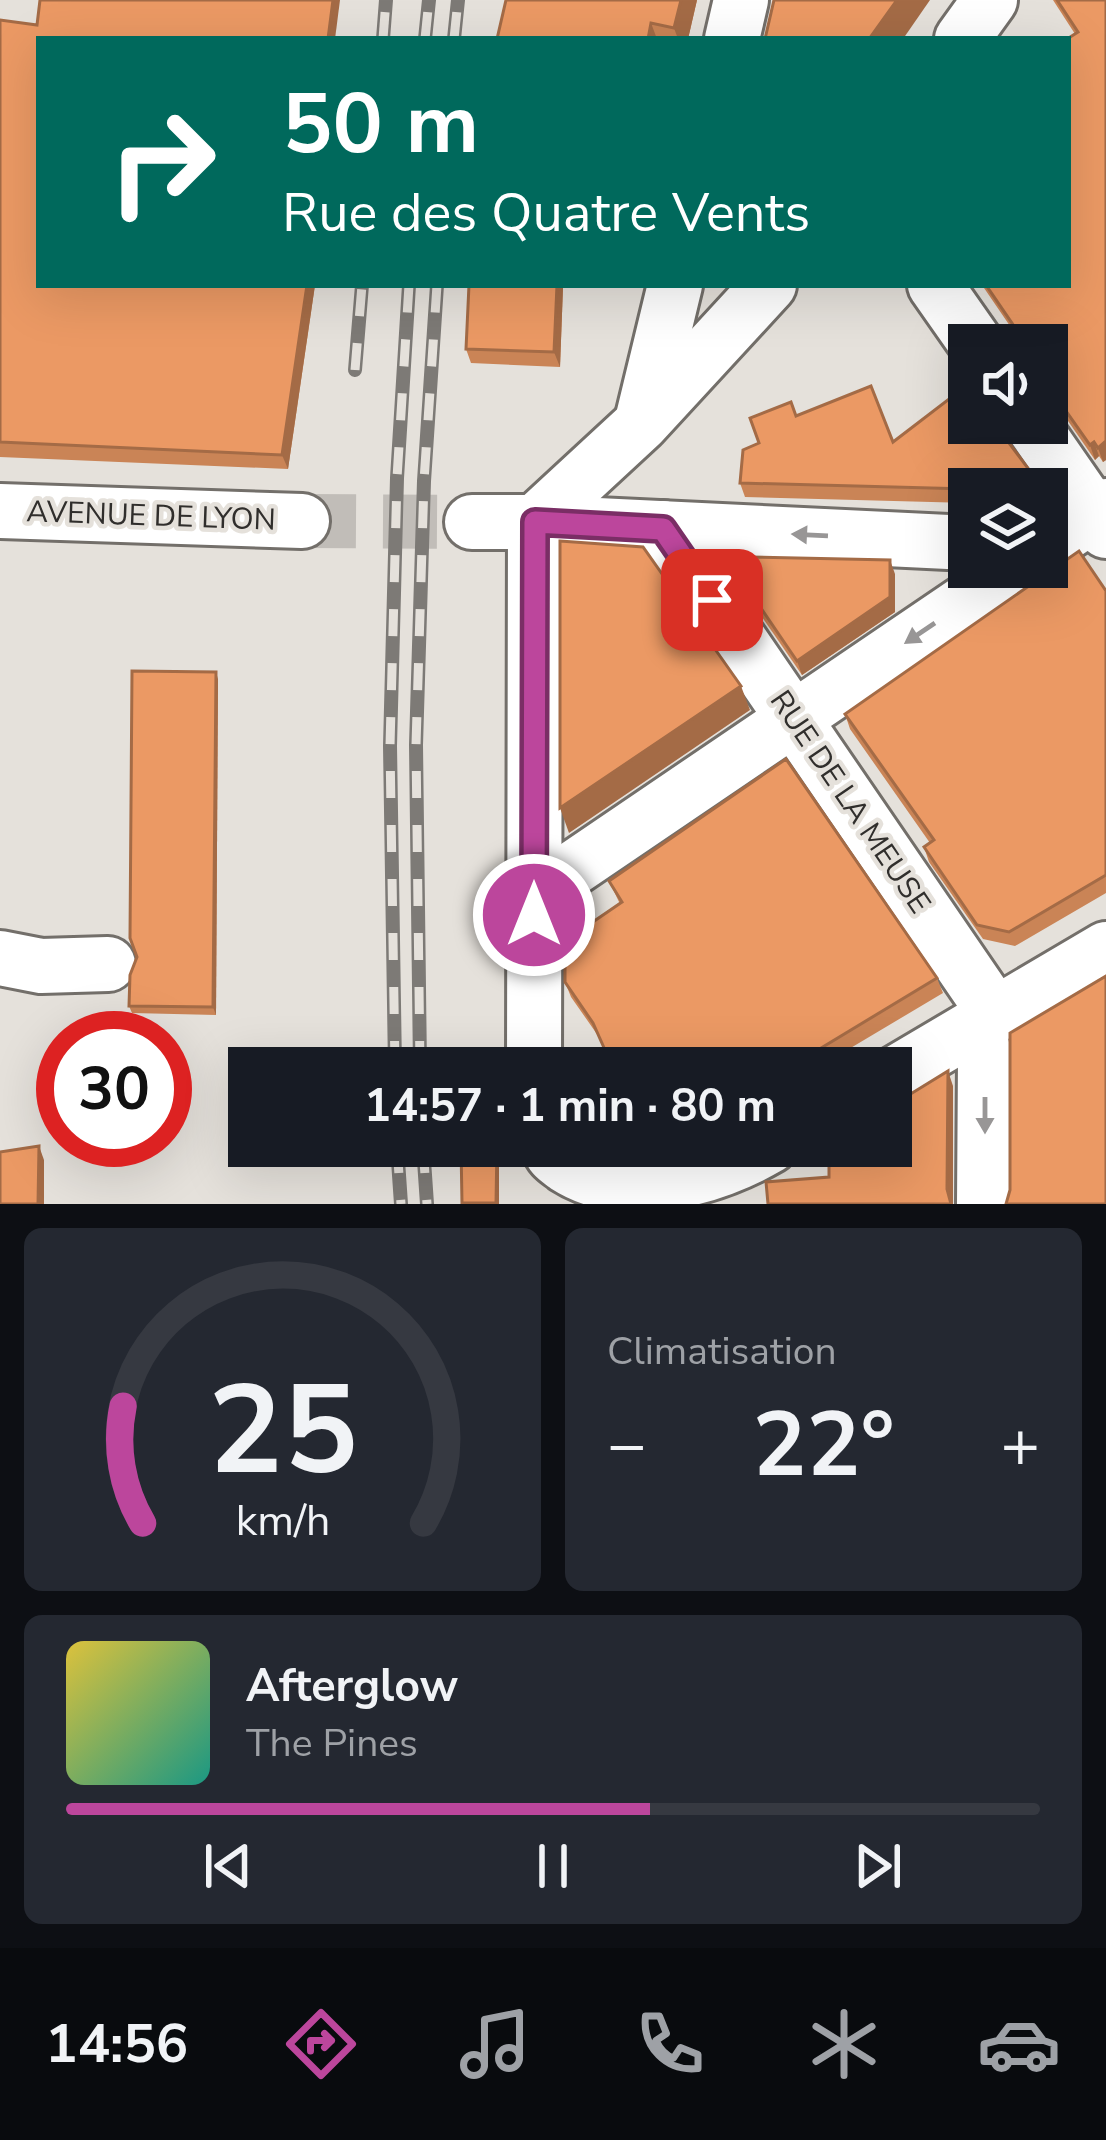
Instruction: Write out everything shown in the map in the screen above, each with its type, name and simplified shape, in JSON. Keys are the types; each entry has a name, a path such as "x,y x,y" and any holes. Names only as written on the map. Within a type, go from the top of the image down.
{"street":[{"path":"734,36 741,0"},
{"path":"964,36 990,0"},
{"path":"641,424 674,288"},
{"path":"937,288 962,324"},
{"path":"534,1047 535,522 641,424 756,291"},
{"path":"1046,444 1102,517 1068,535"},
{"name":"AVENUE DE LYON","path":"0,511 302,521"},
{"path":"472,522 948,542"},
{"name":"RUE DE LA MEUSE","path":"663,529 794,719 987,1021"},
{"path":"534,895 986,588"},
{"path":"912,1064 1106,949"},
{"path":"0,958 41,966 107,964"},
{"path":"984,1204 987,1021"},
{"path":"567,1167 585,1180 629,1188 749,1172"}],"building":[{"path":"40,0 333,0 328,36 36,36 36,288 307,288 282,455 0,442 0,20 37,25"},
{"path":"506,0 681,0 674,28 651,23 649,36 498,36"},
{"path":"774,0 897,0 871,36 766,36"},
{"path":"1057,0 1106,0 1106,441 1098,448 1094,442 1090,445 1068,414 1068,324 1013,324 988,288 1071,288 1071,36 1078,32"},
{"path":"469,288 557,288 554,352 466,349"},
{"path":"871,386 893,442 948,400 948,444 1010,444 1028,468 948,468 948,488 740,483 743,450 759,443 750,418 791,402 796,416"},
{"path":"560,541 643,547 741,686 560,808"},
{"path":"1079,551 1106,591 1106,875 1009,932 977,925 924,847 934,840 845,714 1026,588 1068,588 1068,559"},
{"path":"750,557 890,560 890,597 797,661 739,576"},
{"path":"132,671 216,672 213,1007 129,1006 130,975 137,957 130,938"},
{"path":"786,759 937,978 823,1047 604,1047 565,982 565,941 622,902 609,881"},
{"path":"1106,976 1106,1204 1006,1204 1010,1190 1010,1033"},
{"path":"948,1071 947,1189 951,1204 768,1204 766,1182 829,1177 829,1167 912,1167 912,1093"},
{"path":"36,1146 38,1204 0,1204 0,1152"},
{"path":"461,1167 497,1167 496,1203 462,1203"}],"tunnel":[{"path":"302,521 472,522"}],"railway":[{"path":"383,36 386,0"},
{"path":"425,36 429,0"},
{"path":"454,36 458,0"},
{"path":"355,370 362,288"},
{"path":"395,1047 390,746 397,478 409,288"},
{"path":"420,1047 416,745 424,481 437,288"},
{"path":"398,1167 401,1204"},
{"path":"424,1167 427,1204"}],"route":[{"path":"534,915 535,522 663,529 712,600"}]}
